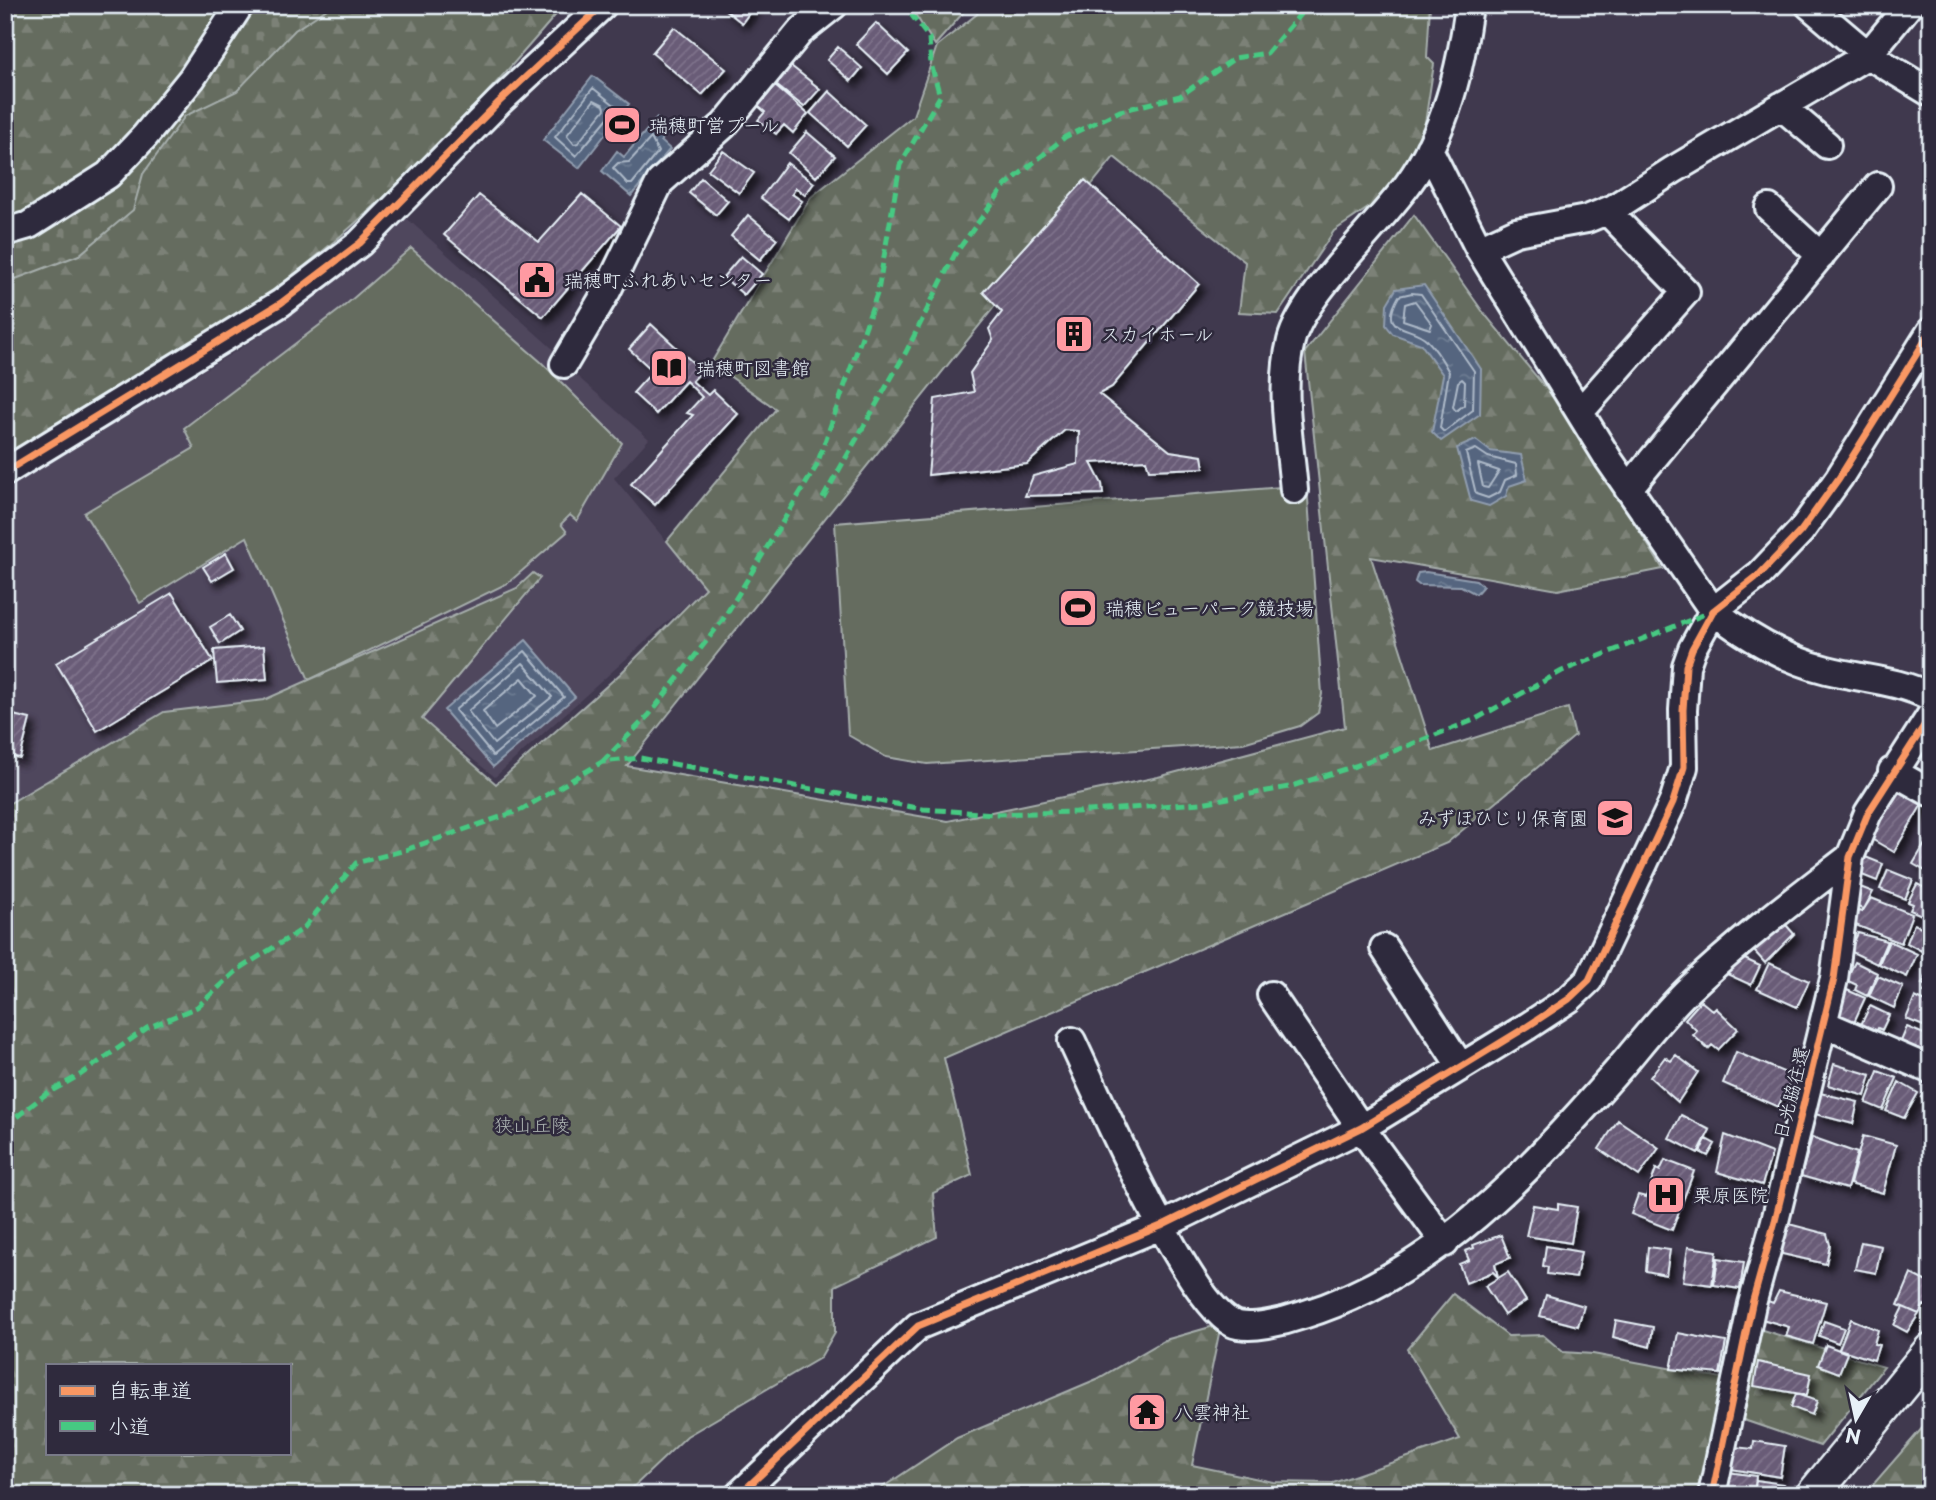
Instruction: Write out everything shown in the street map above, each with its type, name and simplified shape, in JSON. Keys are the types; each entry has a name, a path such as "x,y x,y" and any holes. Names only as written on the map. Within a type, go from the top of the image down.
{"main road":[{"path":"1813,1495 1931,1350"}],"street":[{"path":"5,232 29,225 108,174 145,136 192,78 240,5"},
{"path":"5,472 234,334 281,303 360,243 499,102 603,5"},
{"path":"564,364 607,291 660,181 724,125 800,32 834,5"},
{"path":"1294,490 1286,366 1292,339 1305,310 1409,183 1429,149 1451,97 1469,5"},
{"path":"1809,5 1868,55 1931,93"},
{"path":"1479,249 1516,232 1587,219 1606,211 1868,55 1909,5"},
{"path":"1781,106 1827,145"},
{"path":"1429,149 1479,249 1628,489 1713,611 1732,625 1808,665 1887,681 1931,697"},
{"path":"1628,489 1878,186"},
{"path":"1769,208 1821,256"},
{"path":"1580,412 1686,292 1606,211"},
{"path":"739,1495 918,1326 1161,1226 1361,1128 1569,999 1589,980 1673,802 1684,767 1686,666 1692,649 1713,611 1760,574 1801,531 1839,478 1931,331"},
{"name":"日光脇往還","path":"1712,1495 1752,1304 1834,979 1850,857 1856,837 1892,771 1931,715"},
{"path":"1892,771 1931,793"},
{"path":"1072,1041 1161,1226 1216,1312 1234,1325 1275,1324 1321,1310 1363,1292 1445,1243 1511,1186 1687,991 1752,932 1850,857"},
{"path":"1384,948 1461,1067"},
{"path":"1271,995 1361,1128 1445,1243"},
{"path":"1824,1024 1931,1070"}],"shaded area":[{"path":"402,214 552,348 555,357 649,439 614,478 705,588 495,777 422,719 539,578 533,573 517,588 264,700 164,712 5,806 5,487 238,350 288,316 366,253"}],"green space":[{"path":"5,5 564,5 502,76 404,179 297,272 191,347 5,458"},
{"path":"251,5 333,5 295,30 237,91 185,116 143,174 133,210 79,255 5,283 5,239 41,230 121,180 196,87"},
{"path":"909,5 970,5 935,45"},
{"name":"狭山丘陵","path":"981,5 1430,5 1427,57 1434,64 1417,175 1334,231 1278,314 1239,312 1245,262 1114,157 627,766 948,821 1158,777 1345,727 1305,352 1414,215 1483,312 1564,410 1663,569 1558,590 1371,557 1433,751 1568,708 1575,736 1447,843 944,1058 972,1175 933,1193 937,1237 835,1286 835,1332 820,1358 687,1436 625,1495 5,1495 5,806 164,712 264,700 517,588 533,573 540,578 422,719 496,784 620,674 705,588 667,541 776,409 711,363 811,197 913,116 937,46 977,14"},
{"path":"411,248 541,362 622,443 577,521 570,515 561,524 567,532 508,583 309,680 247,537 140,603 84,513 194,448 184,428 342,308"},
{"name":"瑞穂ビューパーク競技場","path":"1307,485 1322,694 1318,713 1300,726 1243,743 927,764 886,757 848,735 835,523"},
{"path":"1453,1294 1508,1336 1543,1335 1563,1352 1593,1354 1722,1378 1700,1495 871,1495 957,1438 1097,1379 1165,1340 1221,1324 1192,1465 1273,1482 1333,1483 1460,1439 1407,1349"},
{"path":"1759,1329 1884,1367 1820,1446 1735,1417"},
{"path":"1931,1418 1931,1495 1864,1495"}],"water":[{"path":"593,76 629,104 579,168 543,140"},
{"path":"657,118 671,129 661,141 670,149 631,196 602,171 617,151 624,157"},
{"path":"1424,285 1481,369 1480,414 1441,441 1432,432 1443,375 1421,344 1393,334 1386,325 1387,304 1396,289"},
{"path":"1476,440 1490,451 1521,455 1527,480 1509,486 1506,496 1489,506 1471,501 1457,448"},
{"path":"1418,573 1476,580 1483,586 1476,594 1461,586 1419,585 1415,582"},
{"path":"526,640 575,697 493,767 444,710"}],"building":[{"path":"719,5 755,5 742,23"},
{"path":"876,23 908,53 888,74 856,44"},
{"path":"674,27 726,69 702,95 652,53"},
{"path":"838,47 862,68 851,81 827,60"},
{"path":"791,66 820,89 804,107 776,85"},
{"path":"775,86 808,114 793,133 784,125 776,134 758,120 765,112 758,106"},
{"path":"829,91 866,125 847,146 810,113"},
{"path":"807,132 835,156 816,177 789,153"},
{"path":"723,151 754,173 739,193 708,170"},
{"path":"787,163 814,183 805,195 796,188 792,194 802,201 789,219 761,198"},
{"path":"701,178 728,201 716,215 689,193"},
{"name":"スカイホール","path":"1085,180 1199,284 1112,387 1099,394 1170,451 1202,456 1204,468 1149,470 1146,460 1091,463 1102,484 1103,494 1025,496 1033,476 1078,464 1079,431 1065,430 1027,464 928,475 935,399 974,392 970,373 993,340 989,329 1002,312 983,292"},
{"name":"瑞穂町ふれあいセンター","path":"582,194 621,226 543,317 444,235 479,195 539,242"},
{"path":"748,215 777,239 760,260 731,236"},
{"path":"741,256 762,274 744,295 723,277"},
{"path":"651,324 702,371 692,381 708,395 713,390 738,414 655,505 631,484 693,415 687,413 702,397 686,381 656,414 633,393 653,371 629,349"},
{"path":"226,553 234,568 212,581 203,567"},
{"path":"172,593 213,661 97,731 56,663"},
{"path":"230,615 240,631 220,644 210,627"},
{"path":"264,646 267,679 217,683 214,650"},
{"path":"5,713 30,719 20,758 5,755"},
{"path":"1897,786 1924,801 1894,852 1868,837"},
{"path":"1929,837 1931,839 1931,874 1913,864"},
{"path":"1863,856 1883,864 1877,881 1857,873"},
{"path":"1888,870 1913,880 1905,899 1880,889"},
{"path":"1917,884 1931,891 1931,902 1924,916 1910,910 1913,904 1908,902"},
{"path":"1855,885 1873,892 1864,909 1854,906"},
{"path":"1871,898 1912,914 1901,943 1853,924 1858,911 1862,912"},
{"path":"1779,917 1794,934 1765,963 1747,943"},
{"path":"1914,924 1931,931 1931,956 1907,943"},
{"path":"1858,933 1887,941 1877,964 1850,951"},
{"path":"1889,941 1917,954 1907,977 1879,964"},
{"path":"1736,955 1760,966 1751,985 1727,974"},
{"path":"1855,962 1877,973 1867,996 1855,990 1857,985 1846,980"},
{"path":"1769,963 1809,981 1797,1007 1757,989"},
{"path":"1927,971 1931,972 1931,995 1924,992 1927,986 1922,984"},
{"path":"1878,976 1903,987 1894,1008 1869,996"},
{"path":"1847,990 1865,998 1854,1022 1837,1015"},
{"path":"1915,997 1930,1004 1931,1001 1931,1029 1906,1019"},
{"path":"1701,1001 1713,1011 1716,1008 1738,1029 1718,1050 1712,1045 1708,1049 1693,1035 1697,1031 1685,1019"},
{"path":"1870,1006 1889,1015 1882,1030 1878,1028 1875,1034 1860,1027"},
{"path":"1907,1027 1931,1037 1925,1056 1899,1046"},
{"path":"1736,1052 1793,1076 1778,1107 1723,1083"},
{"path":"1676,1055 1698,1072 1678,1102 1650,1077 1665,1057 1671,1061"},
{"path":"1834,1064 1871,1075 1865,1096 1828,1085"},
{"path":"1878,1071 1897,1078 1883,1110 1866,1103"},
{"path":"1931,1079 1931,1103 1921,1097"},
{"path":"1899,1082 1918,1093 1904,1118 1886,1111"},
{"path":"1820,1093 1858,1102 1853,1124 1815,1114"},
{"path":"1681,1115 1710,1130 1698,1153 1669,1138"},
{"path":"1618,1120 1659,1148 1639,1176 1599,1149"},
{"path":"1725,1135 1772,1153 1762,1185 1717,1172"},
{"path":"1863,1136 1896,1145 1883,1193 1850,1184"},
{"path":"1812,1137 1857,1153 1847,1189 1801,1176"},
{"path":"1706,1139 1715,1144 1708,1156 1700,1152"},
{"path":"1665,1160 1694,1171 1672,1230 1631,1214 1638,1195 1646,1197 1656,1169 1660,1171"},
{"path":"1558,1204 1577,1207 1571,1243 1526,1236 1533,1205 1558,1209"},
{"path":"1785,1223 1827,1234 1830,1245 1826,1264 1778,1253"},
{"path":"1501,1235 1510,1258 1495,1264 1498,1277 1493,1272 1466,1283 1459,1264 1469,1260 1465,1251 1474,1248 1473,1245"},
{"path":"1861,1242 1881,1246 1876,1273 1855,1269"},
{"path":"1546,1246 1581,1252 1576,1278 1547,1274 1548,1267 1543,1266"},
{"path":"1648,1247 1670,1250 1666,1275 1646,1271"},
{"path":"1688,1247 1717,1251 1712,1285 1683,1281"},
{"path":"1718,1258 1744,1262 1740,1289 1714,1285"},
{"path":"1508,1272 1526,1301 1504,1315 1485,1286"},
{"path":"1911,1274 1931,1284 1931,1305 1929,1308 1924,1305 1919,1314 1898,1305"},
{"path":"1779,1291 1826,1302 1813,1344 1786,1336 1789,1327 1762,1319 1768,1301 1773,1303"},
{"path":"1546,1295 1584,1306 1578,1326 1540,1316"},
{"path":"1903,1307 1919,1314 1907,1332 1894,1325"},
{"path":"1851,1319 1878,1330 1874,1344 1879,1345 1874,1360 1839,1349"},
{"path":"1616,1320 1653,1327 1650,1347 1613,1337"},
{"path":"1824,1321 1844,1328 1838,1343 1819,1336"},
{"path":"1678,1333 1726,1342 1720,1374 1671,1369"},
{"path":"1826,1345 1847,1353 1839,1373 1818,1365"},
{"path":"1758,1362 1811,1374 1807,1395 1754,1386"},
{"path":"1796,1394 1817,1401 1812,1415 1791,1407"},
{"path":"1754,1441 1785,1446 1780,1477 1731,1469 1735,1447 1753,1449"},
{"path":"1728,1472 1756,1476 1754,1495 1724,1495"},
{"path":"1756,1480 1783,1484 1781,1495 1754,1495"}],"marked path":[{"path":"602,762 649,715 722,621 816,467 878,291 900,165 940,96 931,64 929,38 904,5"},
{"path":"823,498 906,352 955,254 1005,186 1065,137 1120,111 1180,96 1235,58 1267,53 1308,5"},
{"path":"5,1126 46,1094 80,1075 147,1028 197,1007 239,969 303,929 356,863 402,851 521,810 602,762 640,758 923,809 994,814 1076,812 1201,803 1289,787 1355,766 1474,720 1562,671 1713,611"}],"cycle path":[{"path":"5,472 281,303 360,243 499,102 603,5"},
{"path":"739,1495 918,1326 1161,1226 1361,1128 1528,1026 1569,999 1589,980 1673,802 1684,767 1683,710 1686,666 1692,649 1713,611 1760,574 1801,531 1839,478 1931,331"},
{"path":"1712,1495 1752,1304 1834,979 1850,857 1868,813 1931,715"}],"place":[{"name":"瑞穂町営プール","path":"622,125"},
{"name":"瑞穂町ふれあいセンター","path":"537,280"},
{"name":"スカイホール","path":"1074,334"},
{"name":"瑞穂町図書館","path":"669,368"},
{"name":"瑞穂ビューパーク競技場","path":"1078,608"},
{"name":"みずほひじり保育園","path":"1615,818"},
{"name":"栗原医院","path":"1666,1195"},
{"name":"八雲神社","path":"1147,1412"}]}
